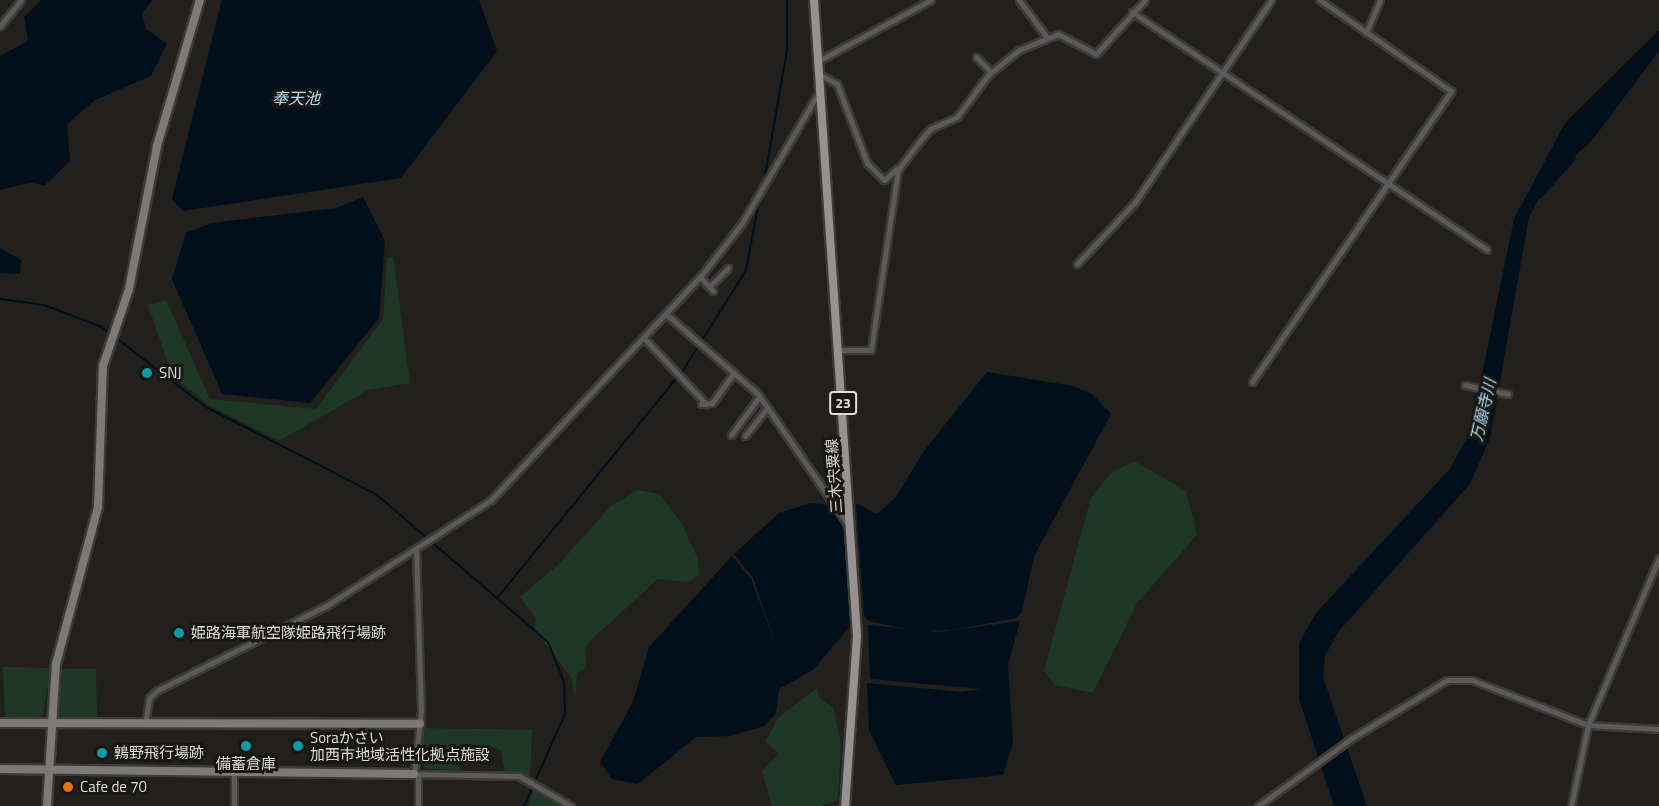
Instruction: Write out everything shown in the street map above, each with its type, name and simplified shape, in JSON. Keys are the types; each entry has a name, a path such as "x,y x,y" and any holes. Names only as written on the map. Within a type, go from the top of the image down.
{"main road":[{"name":"三木宍粟線","path":"814,0 840,350 857,636 845,806"}],"street":[{"path":"0,26 21,0"},
{"path":"47,806 56,664 98,507 103,366 116,333 157,146 200,0"},
{"path":"820,60 931,0"},
{"path":"1019,0 1046,36"},
{"path":"821,75 837,84 867,163 884,180 898,168 930,129 957,117 991,72 1046,36 1065,35 1096,54 1145,0"},
{"path":"1077,264 1116,228 1271,0"},
{"path":"1252,382 1451,91 1320,0"},
{"path":"1366,33 1380,0"},
{"path":"1132,12 1225,70 1487,250"},
{"path":"976,57 991,72"},
{"path":"145,724 149,698 158,690 326,606 491,500 700,277 742,223 822,90"},
{"path":"840,350 871,350 898,168"},
{"path":"700,277 711,289 726,269 713,260"},
{"path":"666,314 759,396 851,527"},
{"path":"644,338 704,404 719,396 734,373"},
{"path":"1468,386 1508,394"},
{"path":"731,435 759,396"},
{"path":"745,436 767,408"},
{"path":"416,550 420,724 416,774 418,806"},
{"path":"1571,806 1588,724 1659,558"},
{"path":"1258,806 1347,742 1429,688 1464,678 1588,724 1659,729"},
{"path":"0,723 420,724"},
{"path":"0,769 503,774 535,784 571,806"},
{"path":"234,772 234,806"}],"green space":[{"path":"393,256 410,383 368,390 279,441 207,404 172,375 148,305 166,300 210,399 316,409 383,319 387,258"},
{"path":"1134,461 1186,491 1197,535 1137,603 1093,693 1055,685 1044,671 1091,497 1111,473"},
{"path":"638,490 660,494 682,524 698,559 699,575 688,582 658,579 592,639 585,649 587,667 577,673 575,699 572,679 534,628 536,618 520,597 557,566 611,506"},
{"path":"3,667 51,668 43,713 37,721 5,720"},
{"path":"59,669 96,669 97,717 62,717 54,711"},
{"path":"817,688 820,699 833,707 841,744 838,800 820,806 772,806 762,771 779,753 765,742 778,718"},
{"path":"421,728 532,730 530,777 505,772 501,750 496,748 459,746 460,770 425,769"},
{"path":"534,788 547,796 562,806 528,806"}],"water":[{"path":"41,0 153,0 142,13 146,29 167,44 151,76 95,100 67,124 70,161 44,186 33,182 0,190 0,56 28,41 24,17"},
{"name":"奉天池","path":"222,0 479,0 497,51 401,178 183,211 172,199"},
{"path":"1659,30 1659,51 1590,143 1552,174 1529,217 1490,438 1470,484 1340,630 1325,655 1323,677 1367,806 1334,806 1299,699 1299,643 1316,613 1449,470 1470,433 1514,219 1565,123"},
{"path":"363,197 385,241 379,318 310,403 222,394 172,279 186,233 211,223 336,208"},
{"path":"0,248 21,260 20,274 0,273"},
{"path":"987,372 1073,386 1092,394 1111,414 1034,556 1022,612 1016,618 953,630 916,631 869,621 864,616 856,503 877,514 895,498 924,451"},
{"path":"811,503 829,505 845,528 852,624 813,670 779,689 776,714 764,726 731,736 696,737 638,784 612,779 600,762 633,702 649,647 732,556 751,579 779,653 753,578 734,554 779,513"},
{"path":"1020,621 1008,665 1013,742 1003,775 896,785 869,730 867,683 962,692 981,689 870,679 868,625 939,632"}],"waterway":[{"path":"764,182 787,50 787,0"},
{"name":"万願寺川","path":"1538,193 1570,157"},
{"path":"498,597 684,369 746,270 760,196"},
{"path":"0,299 44,305 102,327 206,407 377,495 548,642 564,682 565,714 524,806"}],"place":[{"name":"SNJ","path":"147,373"},
{"name":"姫路海軍航空隊姫路飛行場跡","path":"179,633"},
{"name":"備蓄倉庫","path":"246,746"},
{"name":"Soraかさい 加西市地域活性化拠点施設","path":"298,746"},
{"name":"鶉野飛行場跡","path":"102,753"},
{"name":"Cafe de 70","path":"68,787"}]}
